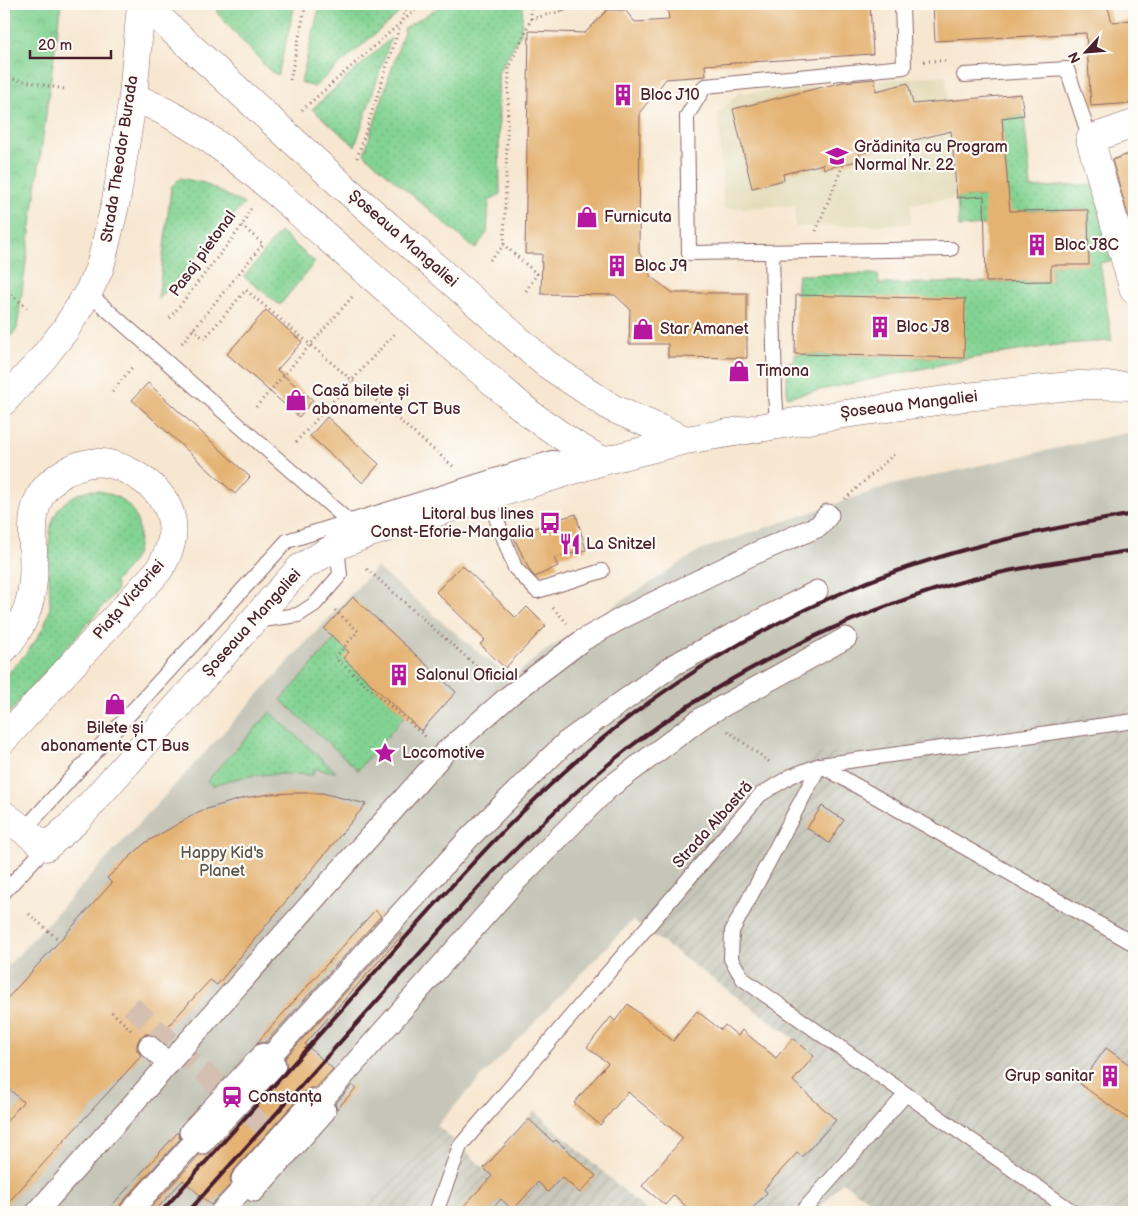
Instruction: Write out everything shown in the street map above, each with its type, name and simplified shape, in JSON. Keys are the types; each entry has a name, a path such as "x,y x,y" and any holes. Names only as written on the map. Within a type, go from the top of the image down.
{"street":[{"name":"Strada Theodor Burada","path":"4,401 43,358 65,330 88,293 100,266 112,223 133,97 142,4"},
{"name":"Șoseaua Mangaliei","path":"142,4 346,190 545,363 612,408 686,440"},
{"path":"133,97 158,107 184,121 236,159 530,414 572,443 603,461"},
{"path":"1134,124 1090,138 1134,290"},
{"name":"Șoseaua Mangaliei","path":"46,847 75,822 300,568 337,546 356,528 488,496 603,461 686,440 838,414 966,397 1079,385 1134,386"},
{"name":"Piața Victoriei","path":"4,649 12,640 27,611 34,578 33,524 35,508 41,493 53,480 69,470 82,465 100,462 124,467 155,488 169,508 173,523 172,536 165,561 4,739"},
{"path":"37,1212 444,753 509,696 583,640 622,618 749,556 819,526 828,515"},
{"path":"130,1212 198,1136 202,1143 275,1065 267,1060 470,837 566,742 675,664 817,591"},
{"path":"222,1212 249,1182 242,1179 306,1107 313,1100 318,1106 514,883 606,790 707,716 846,638"},
{"path":"14,823 46,847"},
{"path":"149,1046 169,1064"}],"lane":[{"path":"902,4 904,67 705,86 687,116 689,253 951,249"},
{"path":"964,75 1067,68 1090,138"},
{"path":"772,252 777,424"},
{"path":"88,293 356,528"},
{"path":"14,823 286,541 356,528 552,458 603,461"},
{"path":"488,496 515,568 537,591 602,571"},
{"path":"253,621 298,615 315,604 340,575 337,546"},
{"name":"Strada Albastră","path":"436,1212 460,1146 760,795 791,776 820,765 1134,721"},
{"path":"1073,1212 743,979 731,959 732,931 820,765 1134,944"},
{"path":"4,892 46,847"},
{"path":"802,1212 906,1094"}],"path":[{"path":"290,80 306,4"},
{"path":"357,158 407,4"},
{"path":"302,110 422,4"},
{"path":"490,260 504,245 509,68 531,19 531,4"},
{"path":"563,4 563,12"},
{"path":"531,19 588,4"},
{"path":"904,62 964,60 964,75"},
{"path":"4,77 64,89"},
{"path":"808,251 843,165"},
{"name":"Pasaj pietonal","path":"170,318 242,226 254,203"},
{"path":"182,343 264,244 242,226"},
{"path":"504,245 536,274 526,291"},
{"path":"4,288 27,308"},
{"path":"194,329 204,339 246,290 454,467"},
{"path":"256,407 358,290"},
{"path":"296,442 400,328"},
{"path":"112,392 134,365"},
{"path":"828,515 894,454"},
{"path":"367,569 509,696"},
{"path":"537,591 583,640"},
{"path":"330,607 358,631 335,658 444,753"},
{"path":"707,716 791,776"},
{"path":"29,914 60,941"},
{"path":"112,1012 126,1025"}],"shaded area":[{"name":"Grădinița cu Program Normal Nr. 22","path":"946,75 957,198 911,204 911,224 795,227 795,205 724,209 718,113 739,93"},
{"name":"Constanța","path":"1134,431 1134,702 1119,709 816,754 757,791 470,1089 359,1212 4,1212 4,970 376,567 511,679 542,653 700,550 888,486"},
{"path":"1134,702 1134,1212 886,1212 842,1182 816,1212 681,1212 753,1131 814,1056 793,1038 632,920 757,791 816,754 1119,709"},
{"path":"535,1111 648,1212 359,1212 437,1125 484,1168"}],"green space":[{"path":"4,4 61,4 17,329 4,343"},
{"path":"218,4 295,4 278,75 270,71 217,13"},
{"path":"320,4 400,4 398,14 314,87 301,82"},
{"path":"444,4 523,4 521,33 498,73 500,194 489,201 487,233 475,249 364,154 405,28"},
{"path":"391,38 355,146 312,109"},
{"path":"1024,115 1031,188 1093,184 1114,260 1100,263 1112,341 1063,344 973,358 787,397 787,362 794,361 795,354 963,358 796,295 798,275 878,274 879,284 1051,281 1051,265 1089,264 1087,210 1021,211 985,225 959,227 957,198 1008,194 1002,118"},
{"path":"180,178 204,183 244,204 158,300 171,187"},
{"path":"280,232 315,262 280,305 244,277"},
{"path":"89,490 108,493 117,497 131,509 138,525 139,541 136,555 115,582 117,590 4,719 4,678 38,637 50,608 49,546 52,523 58,510 65,502"},
{"path":"335,639 350,652 344,659 405,716 358,770 281,700"},
{"path":"270,712 336,772 314,769 313,775 250,776 212,786 207,781"}],"building":[{"path":"667,4 826,4 826,8 870,5 873,54 705,65 706,76 666,79 640,112 639,252 651,277 673,293 747,293 747,358 668,357 668,344 629,344 630,309 615,295 541,294 542,254 525,254 529,31 585,33 607,10 625,10 635,22 669,20"},
{"path":"933,4 1095,4 1108,8 1112,22 1134,20 1134,103 1091,106 1086,33 935,41"},
{"path":"875,79 876,91 908,83 913,104 1021,94 1024,115 1002,118 1010,211 1088,210 1089,265 1051,265 1051,281 986,282 984,196 957,198 951,131 859,154 861,160 824,169 823,164 783,174 784,180 752,188 733,109 843,82"},
{"path":"1134,152 1134,225 1131,225 1112,160"},
{"name":"Bloc J8","path":"796,295 965,299 964,358 795,354"},
{"path":"266,310 302,342 277,370 313,400 299,417 227,354"},
{"path":"148,383 250,477 235,494 132,400"},
{"path":"327,417 379,464 363,483 310,436"},
{"path":"576,514 586,550 554,558 558,566 535,577 530,571 514,538 548,522"},
{"path":"462,565 516,618 527,607 546,626 505,668 480,644 485,640 436,592"},
{"name":"Salonul Oficial","path":"353,597 456,692 421,731 343,658 349,652 324,629"},
{"path":"293,793 322,793 366,804 217,985 210,980 158,1037 145,1034 140,1037 137,1050 141,1056 4,1207 4,1124 23,1102 4,1084 4,1002 112,883 107,878 145,843 200,811 244,798"},
{"path":"822,806 844,820 829,843 807,828"},
{"path":"375,910 381,916 266,1042 256,1044"},
{"path":"400,933 402,935 305,1044 333,1069 316,1088 310,1088 304,1092 233,1171 230,1177 231,1184 211,1205 183,1180 154,1212 147,1212 199,1155 211,1152 284,1074 287,1067 285,1058"},
{"path":"628,1004 673,1041 697,1011 721,1030 725,1025 738,1036 742,1030 776,1058 793,1038 814,1056 793,1081 836,1120 802,1157 797,1153 764,1189 767,1193 749,1212 692,1212 674,1195 665,1205 642,1186 683,1138 628,1092 600,1125 574,1103 608,1063 587,1047 611,1017 615,1021"},
{"name":"Grup sanitar","path":"1106,1048 1134,1068 1134,1123 1080,1084"},
{"path":"352,1085 356,1088 337,1109 335,1104"},
{"path":"529,1119 553,1142 556,1140 596,1176 580,1193 562,1177 548,1192 538,1182 513,1210 501,1199 489,1212 458,1212 492,1176 484,1168"},
{"path":"178,1132 180,1139 121,1204 118,1212 106,1212"}],"tunnel":[{"path":"131,1006 283,1144"}],"railway":[{"path":"161,1212 479,856 561,775 619,725 650,702 716,658 784,620 853,588 956,552 1027,534 1134,514"},
{"path":"188,1212 496,869 587,782 660,725 734,678 773,657 813,637 893,604 983,576 1134,550"}],"place":[{"name":"Bloc J10","path":"623,95"},
{"name":"Grădinița cu Program Normal Nr. 22","path":"837,156"},
{"name":"Furnicuta","path":"587,217"},
{"name":"Bloc J8C","path":"1037,245"},
{"name":"Bloc J9","path":"617,266"},
{"name":"Bloc J8","path":"880,327"},
{"name":"Star Amanet","path":"643,329"},
{"name":"Timona","path":"739,371"},
{"name":"Casă bilete și abonamente CT Bus","path":"296,400"},
{"name":"Litoral bus lines Const-Eforie-Mangalia","path":"550,523"},
{"name":"La Snitzel","path":"570,544"},
{"name":"Salonul Oficial","path":"399,675"},
{"name":"Bilete și abonamente CT Bus","path":"115,704"},
{"name":"Locomotive","path":"385,753"},
{"name":"Grup sanitar","path":"1110,1076"},
{"name":"Constanța","path":"232,1097"}],"park label":[{"name":"Happy Kid's Planet","path":"222,862"}]}
